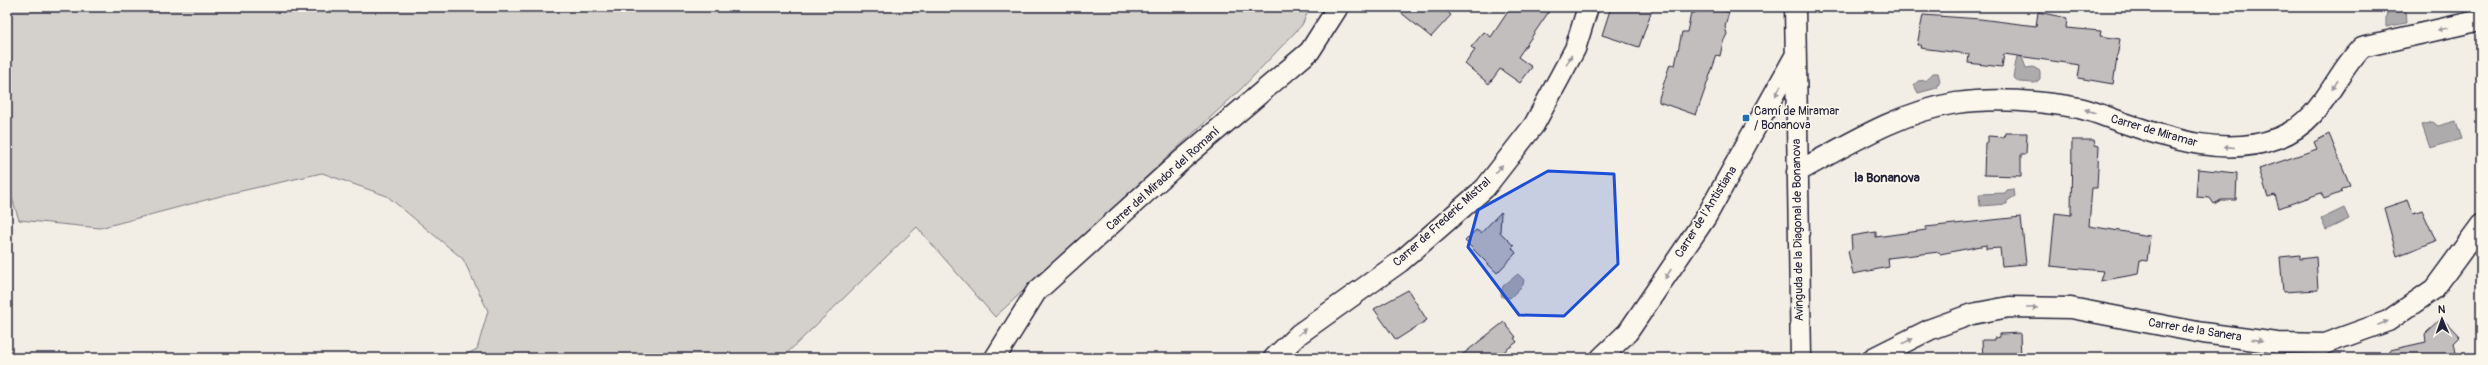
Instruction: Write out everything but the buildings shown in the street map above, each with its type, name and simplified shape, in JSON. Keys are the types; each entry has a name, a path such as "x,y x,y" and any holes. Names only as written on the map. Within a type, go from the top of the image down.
{"street":[{"name":"Carrer del Mirador del Romaní","path":"995,358 1036,292 1183,159 1310,51 1338,7"},
{"name":"Carrer de Frederic Mistral","path":"1274,358 1299,334 1400,262 1485,188 1534,125 1575,49 1588,7"},
{"name":"Avinguda de la Diagonal de Bonanova","path":"1795,7 1801,358"},
{"name":"Carrer de Miramar","path":"1797,172 1878,129 1955,103 1993,100 2029,101 2081,108 2148,131 2197,144 2238,148 2279,138 2318,110 2335,86 2349,60 2362,47 2481,20"},
{"name":"Carrer de l'Antistiana","path":"1601,358 1628,332 1706,218 1796,56"},
{"name":"Carrer de la Sanera","path":"1873,358 1931,329 1972,314 2009,307 2071,308 2203,333 2278,343 2324,344 2388,321 2434,289 2481,225"}],"highlighted area":[{"path":"1548,171 1614,174 1618,264 1564,316 1519,315 1468,247 1478,210"}],"shaded area":[{"path":"8,7 1310,7 1302,25 1241,89 995,317 917,227 782,358 460,358 477,349 488,311 463,259 387,196 322,173 232,193 100,228 19,220 7,183"},
{"path":"2389,7 2405,7 2406,23 2386,27 2386,16"},
{"path":"2017,56 2022,57 2026,68 2033,67 2040,71 2040,79 2035,83 2019,82 2013,77"},
{"path":"1933,73 1938,73 1940,81 1937,88 1918,93 1914,85 1918,81 1927,80"},
{"path":"2456,121 2462,139 2430,148 2422,125 2433,122 2438,126"},
{"path":"2014,189 2015,196 2007,201 2007,204 1980,206 1979,194 2005,193 2007,190"},
{"path":"2344,208 2349,219 2326,230 2321,219"},
{"path":"1518,274 1524,280 1523,285 1510,298 1502,297 1501,294 1503,286"}],"place":[{"name":"Camí de Miramar / Bonanova","path":"1746,118"}],"district":[{"name":"la Bonanova","path":"1887,178"}]}
